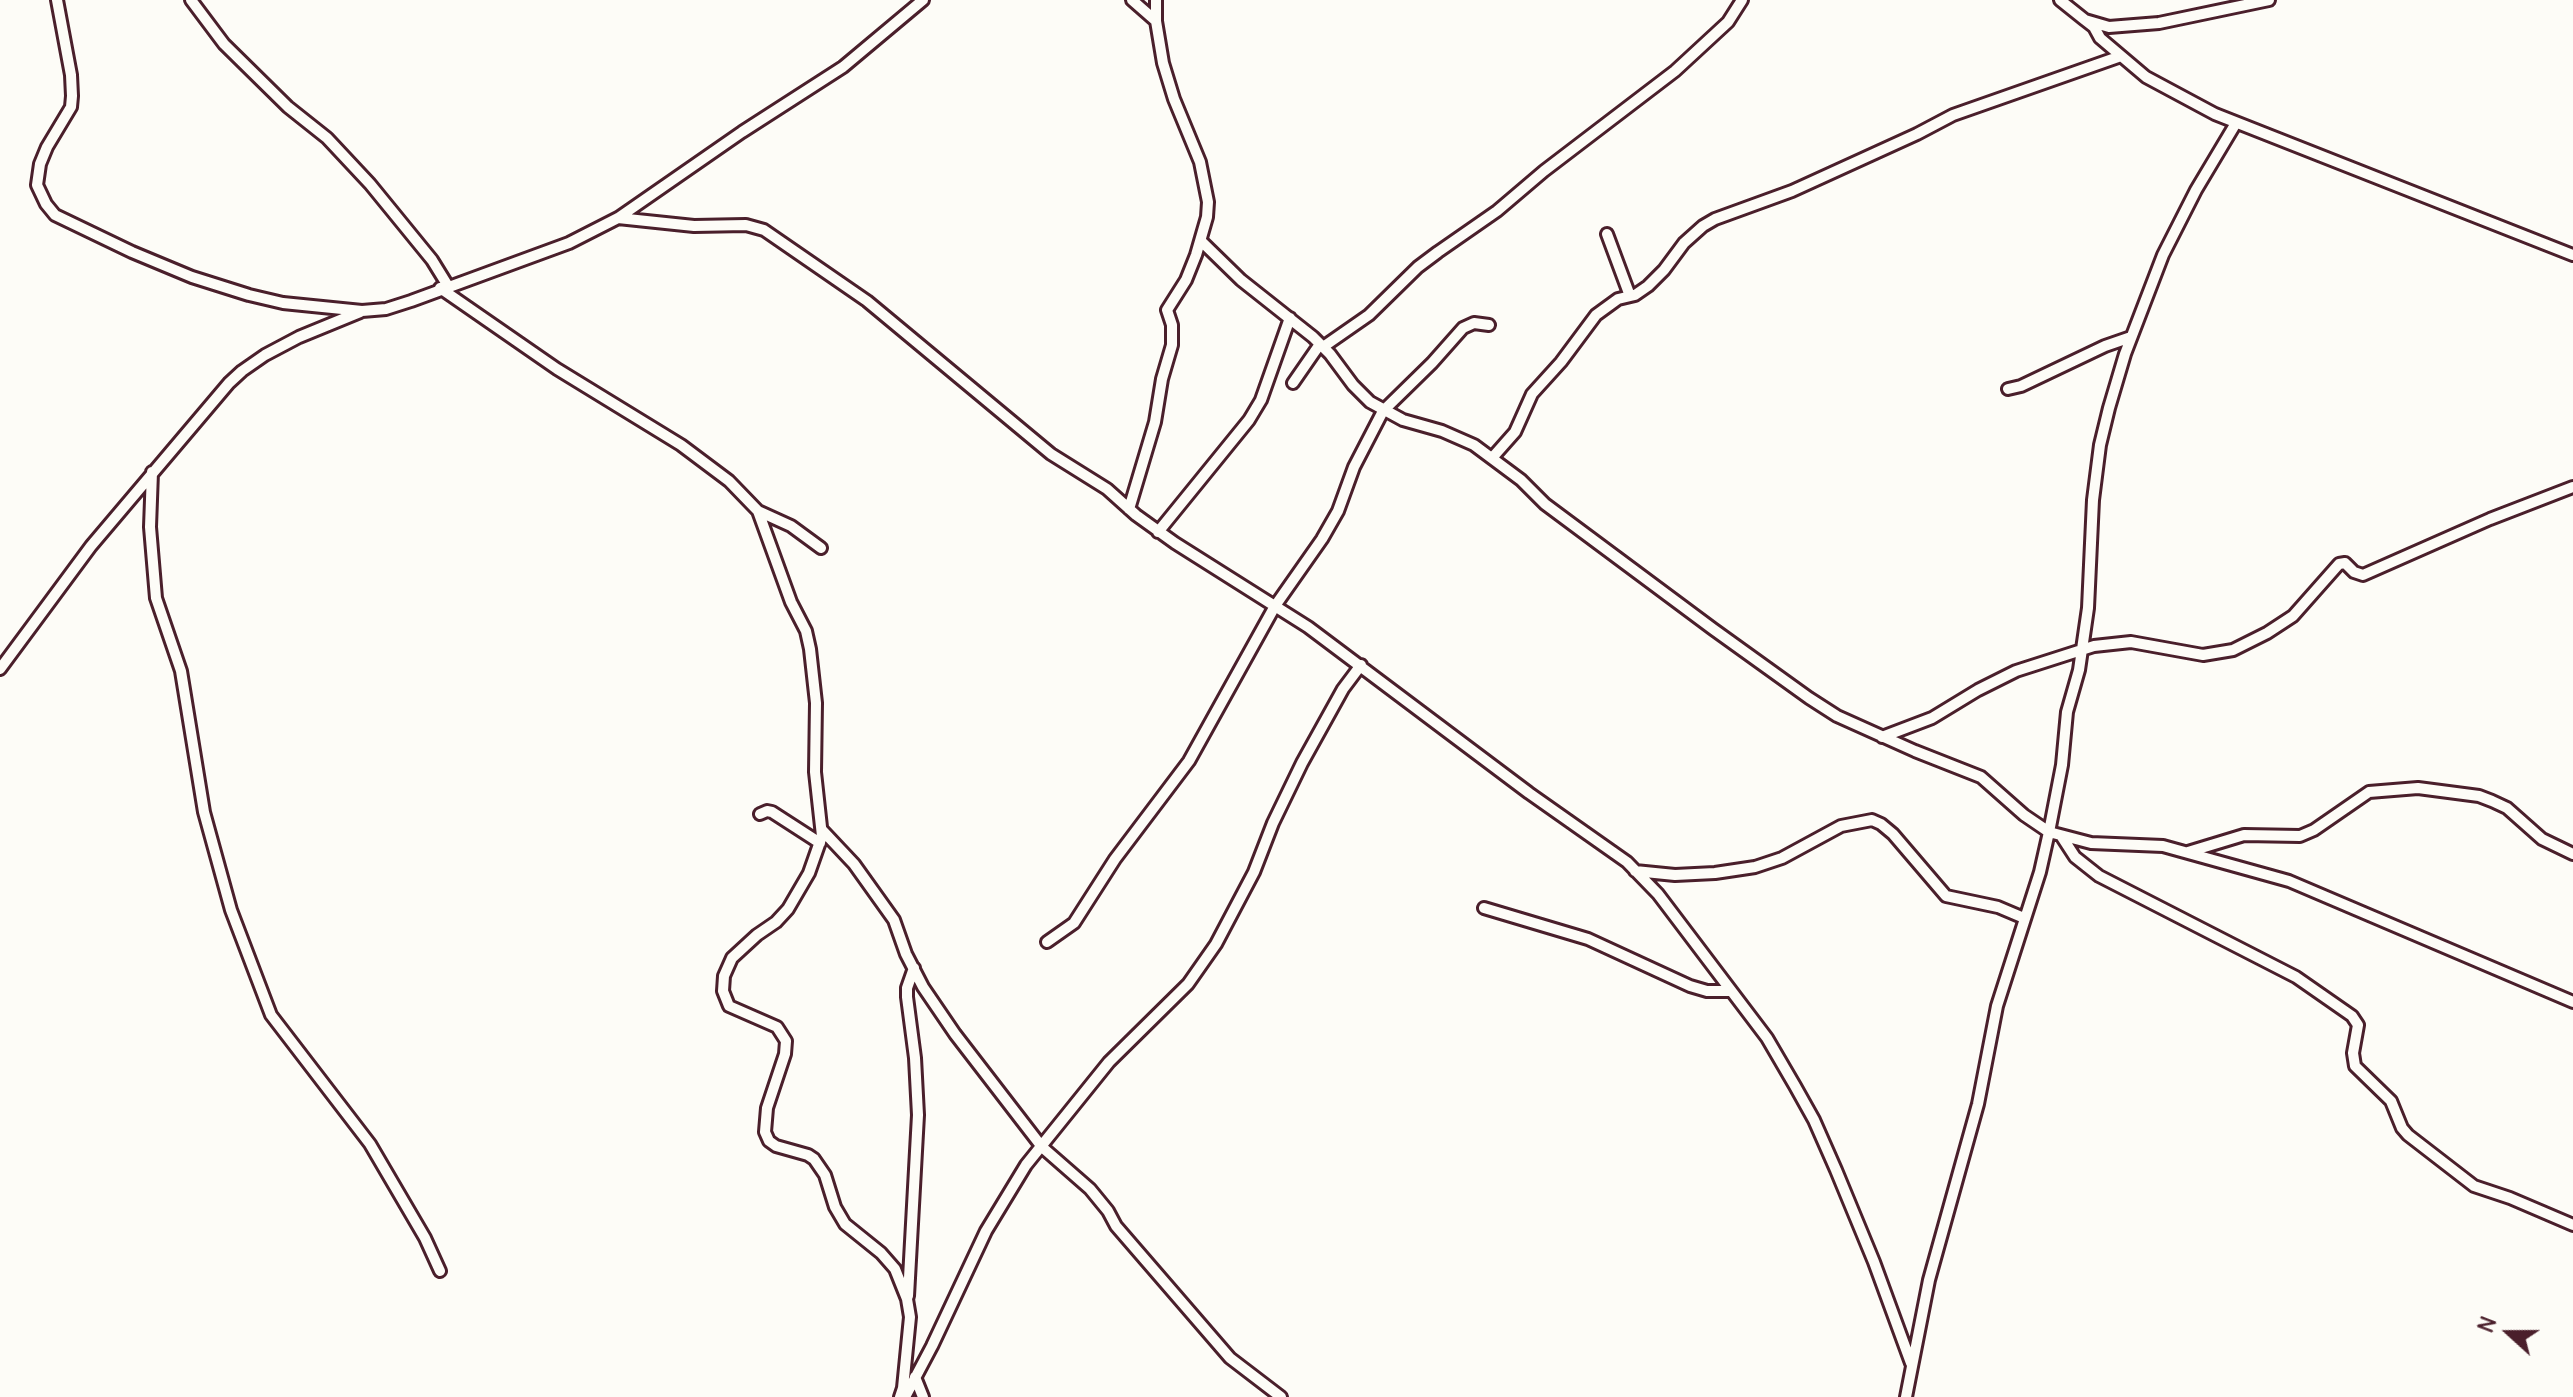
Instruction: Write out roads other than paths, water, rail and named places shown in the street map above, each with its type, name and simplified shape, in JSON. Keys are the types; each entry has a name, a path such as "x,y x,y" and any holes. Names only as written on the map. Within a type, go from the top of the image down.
{"street":[{"path":"57,0 71,75 71,107 47,147 40,164 37,185 55,215 192,277 283,303 362,311 386,309 569,243 618,218 843,67 923,0"},
{"path":"191,0 224,44 288,107 327,138 370,184 432,260 444,287 536,355 681,445 729,481 758,511 791,526 821,548"},
{"path":"1132,0 1156,21"},
{"path":"1129,509 1155,422 1162,379 1172,345 1168,308 1186,280 1201,241 1208,202 1204,178 1163,63 1156,0"},
{"path":"1293,383 1322,346 1369,315 1418,267 1497,211 1675,71 1728,22 1742,0"},
{"path":"2060,0 2094,27 2100,38 2161,87 2236,123 2573,255"},
{"path":"2085,20 2109,27 2159,23 2269,0"},
{"path":"1492,458 1515,432 1532,394 1596,315 1618,299 1648,286 1684,243 1715,219 1792,191 1953,115 2121,56"},
{"path":"1906,1397 1929,1280 1978,1104 1997,1006 2040,872 2049,832 2062,765 2067,712 2079,670 2088,608 2093,500 2100,445 2109,408 2152,279 2174,233 2236,123"},
{"path":"618,218 694,226 746,225 764,230 867,301 1051,454 1107,489 1158,532 1361,665 1635,871 1658,894 1767,1038 1814,1120 1874,1262 1911,1363"},
{"path":"1607,234 1630,296"},
{"path":"1201,241 1233,273 1322,346 1361,394 1383,411 1459,437 1492,458 1545,504 1797,690 1837,716 1981,777 2024,815 2049,832 2091,843 2163,846 2306,887 2573,1002"},
{"path":"0,669 91,546 201,413 242,371 299,337 362,311"},
{"path":"1158,532 1249,420 1261,400 1290,318"},
{"path":"1047,942 1074,923 1115,859 1189,761 1275,606 1338,511 1354,467 1383,411 1463,328 1474,323 1489,325"},
{"path":"2008,389 2131,337"},
{"path":"152,472 150,527 156,598 181,671 204,812 231,910 271,1015 370,1144 425,1238 440,1271"},
{"path":"1882,737 1932,718 2016,671 2064,654 2131,642 2203,655 2233,650 2293,616 2339,564 2345,563 2354,572 2363,575 2478,524 2573,487"},
{"path":"758,511 791,602 806,631 810,649 816,703 815,772 822,830 809,873 788,909 732,958 724,976 723,991 729,1006 777,1027 786,1041 785,1054 767,1108 765,1132 769,1141 808,1155 820,1165 838,1216 850,1231 881,1253 895,1269 907,1299 910,1317 902,1397"},
{"path":"902,1397 915,1377 986,1231 1026,1165 1109,1062 1188,984 1209,955 1254,872 1296,773 1343,689 1361,665"},
{"path":"2188,852 2244,835 2300,836 2314,830 2369,792 2418,788 2464,793 2492,801 2507,808 2542,839 2573,854"},
{"path":"760,814 772,812 820,843"},
{"path":"1635,871 1675,875 1755,867 1782,858 1841,826 1872,820 1893,834 1946,896 1998,907 2024,918"},
{"path":"822,830 854,864 894,920 914,968 955,1034 1042,1147 1090,1189 1116,1226 1230,1358 1281,1397"},
{"path":"2062,837 2075,857 2099,876 2296,977 2352,1016 2359,1029 2353,1053 2355,1066 2391,1101 2408,1135 2474,1186 2573,1225"},
{"path":"1484,908 1588,939 1690,986 1707,991 1730,991"},
{"path":"907,1299 918,1115 907,997 914,968"},
{"path":"915,1377 923,1397"}]}
